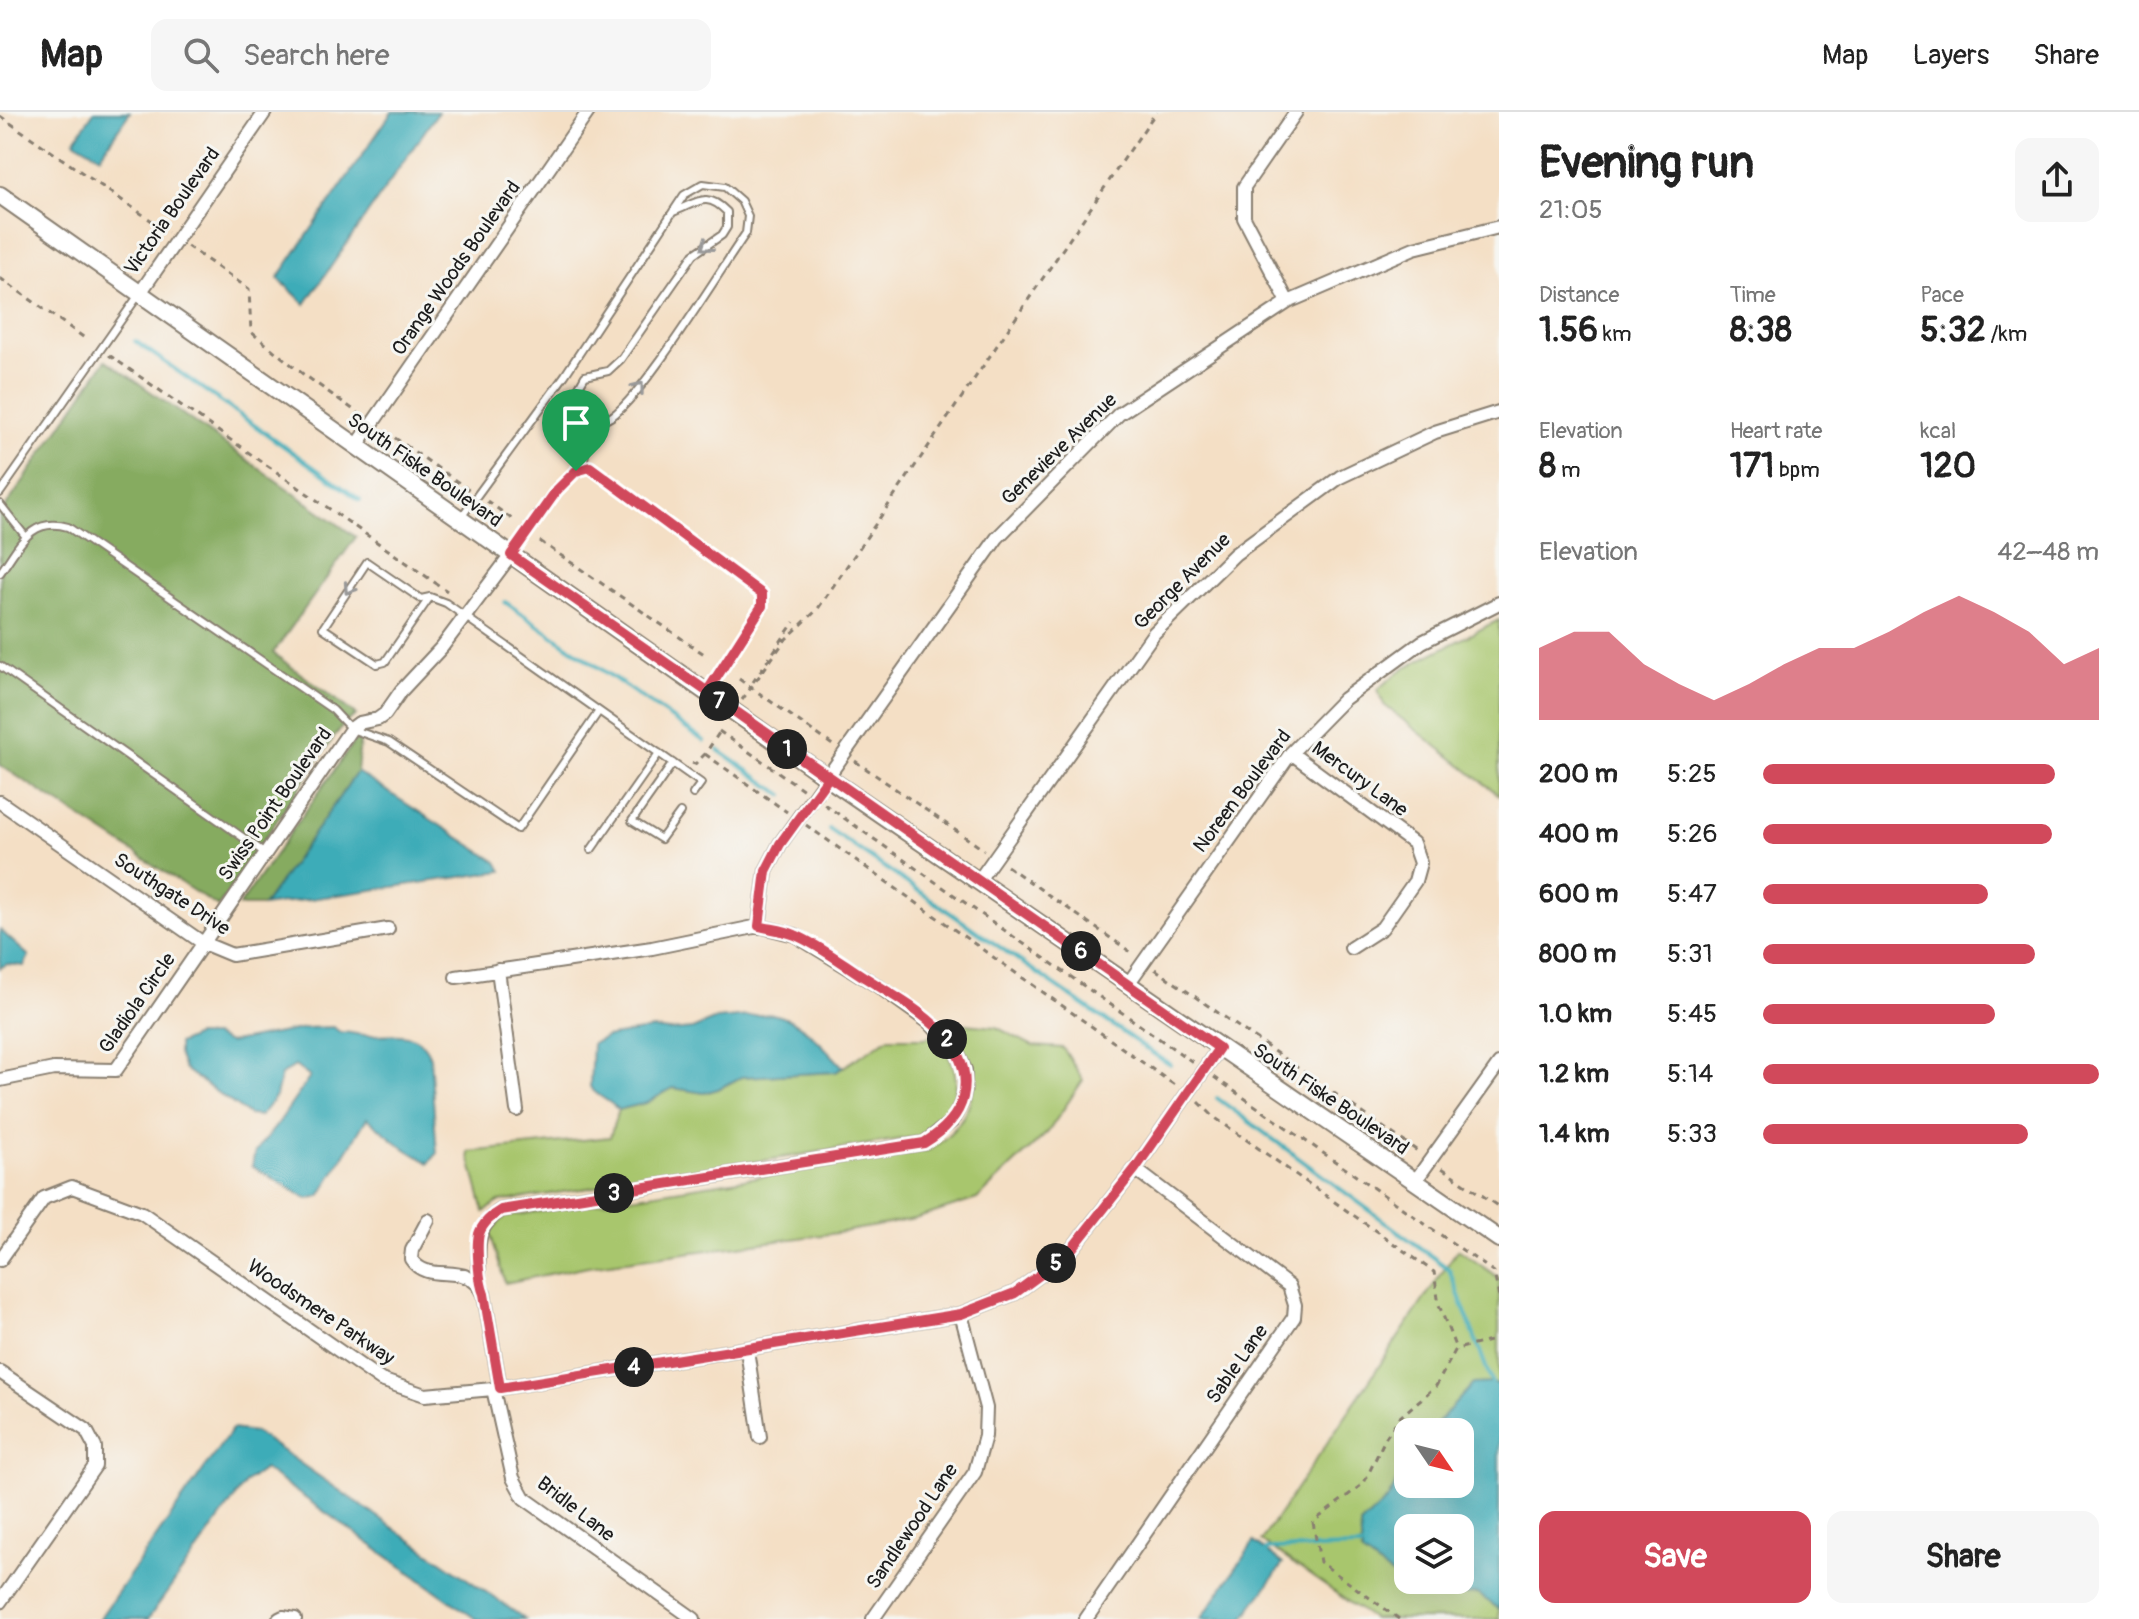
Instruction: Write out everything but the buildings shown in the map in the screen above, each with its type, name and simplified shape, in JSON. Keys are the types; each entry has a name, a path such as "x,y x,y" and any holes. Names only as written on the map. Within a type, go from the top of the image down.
{"main road":[{"name":"South Fiske Boulevard","path":"1,198 828,778 1499,1239"}],"street":[{"name":"Victoria Boulevard","path":"140,293 265,112"},
{"name":"Orange Woods Boulevard","path":"356,447 588,112"},
{"path":"1288,302 1244,218 1244,187 1296,112"},
{"name":"Genevieve Avenue","path":"759,926 766,871 814,797 997,538 1119,414 1288,302 1414,248 1499,227"},
{"name":"George Avenue","path":"979,880 1154,633 1235,554 1340,477 1435,432 1499,412"},
{"name":"Swiss Point Boulevard","path":"203,943 351,729 385,714 465,617 511,555"},
{"name":"Noreen Boulevard","path":"1128,984 1291,753 1344,699 1411,650 1499,603"},
{"name":"Mercury Lane","path":"1291,753 1413,843 1420,863 1415,881 1382,928 1351,948"},
{"name":"Southgate Drive","path":"0,802 203,943 232,955 388,929"},
{"path":"456,977 652,948 759,926"},
{"name":"Bridle Lane","path":"694,1619 524,1498 513,1478 496,1388 484,1294 479,1283 479,1235 485,1223 501,1210 924,1143 952,1121 961,1104 965,1070 947,1039 878,986 795,935 759,926"},
{"name":"Gladiola Circle","path":"0,1080 54,1069 116,1070 203,943"},
{"path":"498,970 517,1110"},
{"name":"Woodsmere Parkway","path":"0,1260 44,1198 72,1187 142,1213 381,1380 425,1395 496,1388 961,1314 1015,1293 1067,1255 1135,1169 1219,1048"},
{"path":"1416,1180 1499,1064"},
{"name":"Sable Lane","path":"1086,1619 1294,1317 1295,1305 1289,1286 1135,1169"},
{"path":"428,1220 412,1250 411,1259 416,1266 434,1272 467,1275 479,1283"},
{"name":"Sandlewood Lane","path":"873,1619 975,1472 985,1436 986,1408 961,1314"},
{"path":"747,1350 760,1437"},
{"path":"0,1372 86,1430 95,1447 95,1466 0,1602"},
{"path":"279,1619 295,1619"}],"lane":[{"path":"460,519 565,375 684,195 703,184 725,187 741,201 748,216 746,233 621,411 607,420 589,419 580,409 576,392 585,376 608,371 621,359 694,254 722,235 727,227 727,212 716,201 703,199 673,212"},
{"path":"0,493 140,293"},
{"path":"581,470 594,420"},
{"path":"511,555 557,490 576,471 590,467 762,594 762,606 707,692"},
{"path":"0,504 26,537"},
{"path":"0,573 31,530 48,524 68,527 333,710 351,729 389,742 518,829 599,711"},
{"path":"430,597 385,662 377,664 323,628 367,562 421,599 430,597 446,603 659,753 701,783 693,794"},
{"path":"0,666 265,853"},
{"path":"591,850 659,753"},
{"path":"673,763 632,821 661,839 680,813"}],"path":[{"path":"750,687 786,639 817,610 1156,112"},
{"path":"0,116 170,234"},
{"path":"184,244 249,289 251,332 294,368 364,416"},
{"path":"0,278 86,339"},
{"path":"109,355 452,595"},
{"path":"385,431 469,490"},
{"path":"487,501 516,522"},
{"path":"540,541 707,656"},
{"path":"734,711 794,622"},
{"path":"739,679 834,746"},
{"path":"682,756 695,764 720,730 1499,1276"},
{"path":"705,754 1188,1094 1214,1117 1434,1272 1439,1305 1458,1348"},
{"path":"855,761 987,852"},
{"path":"1004,864 1136,955"},
{"path":"1152,967 1423,1155"},
{"path":"1442,1168 1499,1207"},
{"path":"1494,1272 1499,1298"},
{"path":"1399,1619 1320,1562 1313,1522 1364,1483 1392,1428 1399,1418 1436,1386 1458,1348 1497,1339"}],"green space":[{"path":"106,360 356,537 273,653 356,715 344,724 330,743 218,907 0,765 0,515"},
{"path":"1499,620 1499,795 1384,705 1378,689 1404,668"},
{"path":"361,732 357,772 263,906 239,906"},
{"path":"954,1023 996,1027 1033,1046 1063,1048 1083,1080 1048,1132 977,1199 915,1219 837,1233 588,1266 505,1283 490,1232 504,1217 929,1150 958,1124 972,1093 973,1076 969,1060 946,1028"},
{"path":"932,1035 951,1062 956,1088 946,1114 921,1136 499,1202 484,1212 468,1152 610,1137 618,1110 646,1103 673,1088 704,1093 741,1077 836,1072 888,1038 926,1038"},
{"path":"1458,1249 1499,1278 1499,1619 1373,1619 1261,1541"}],"water":[{"path":"94,112 130,112 100,156 74,141"},
{"path":"392,112 438,112 305,304 278,278"},
{"path":"357,772 497,862 502,871 263,906"},
{"path":"0,930 29,956 24,966 7,964 0,968"},
{"path":"772,1014 802,1027 843,1067 836,1072 741,1077 704,1093 673,1088 646,1103 618,1110 590,1087 592,1044 606,1037 653,1029 692,1029 716,1019"},
{"path":"333,1027 340,1032 360,1035 404,1035 419,1041 425,1048 430,1057 437,1154 429,1163 401,1146 367,1118 320,1196 308,1199 252,1166 255,1152 310,1077 295,1066 281,1075 276,1096 260,1116 249,1115 184,1069 178,1044 196,1036 214,1036 228,1043 305,1028"},
{"path":"1473,1384 1499,1385 1499,1609 1478,1594 1423,1597 1419,1594 1474,1594 1474,1514 1394,1514 1394,1577 1362,1554 1360,1525 1388,1499 1394,1487 1394,1498 1474,1498 1474,1418 1442,1418"},
{"path":"232,1429 255,1432 525,1619 476,1619 264,1469 246,1482 148,1619 99,1619"},
{"path":"1254,1542 1283,1564 1243,1619 1201,1619"}],"waterway":[{"path":"135,341 360,500"},
{"path":"505,602 704,741"},
{"path":"718,750 783,795"},
{"path":"829,829 1170,1065"},
{"path":"1217,1098 1449,1269 1492,1383"},
{"path":"1263,1555 1267,1549 1361,1547"}],"route":[{"path":"576,471 557,490 511,555 828,778 1219,1048 1135,1169 1067,1255 1015,1293 961,1314 500,1388 484,1294 479,1283 479,1235 492,1215 501,1210 924,1143 952,1121 965,1089 965,1070 957,1052 930,1023 878,986 795,935 759,926 766,871 780,844 828,778 707,692 762,606 762,594 590,467 576,471"}]}
